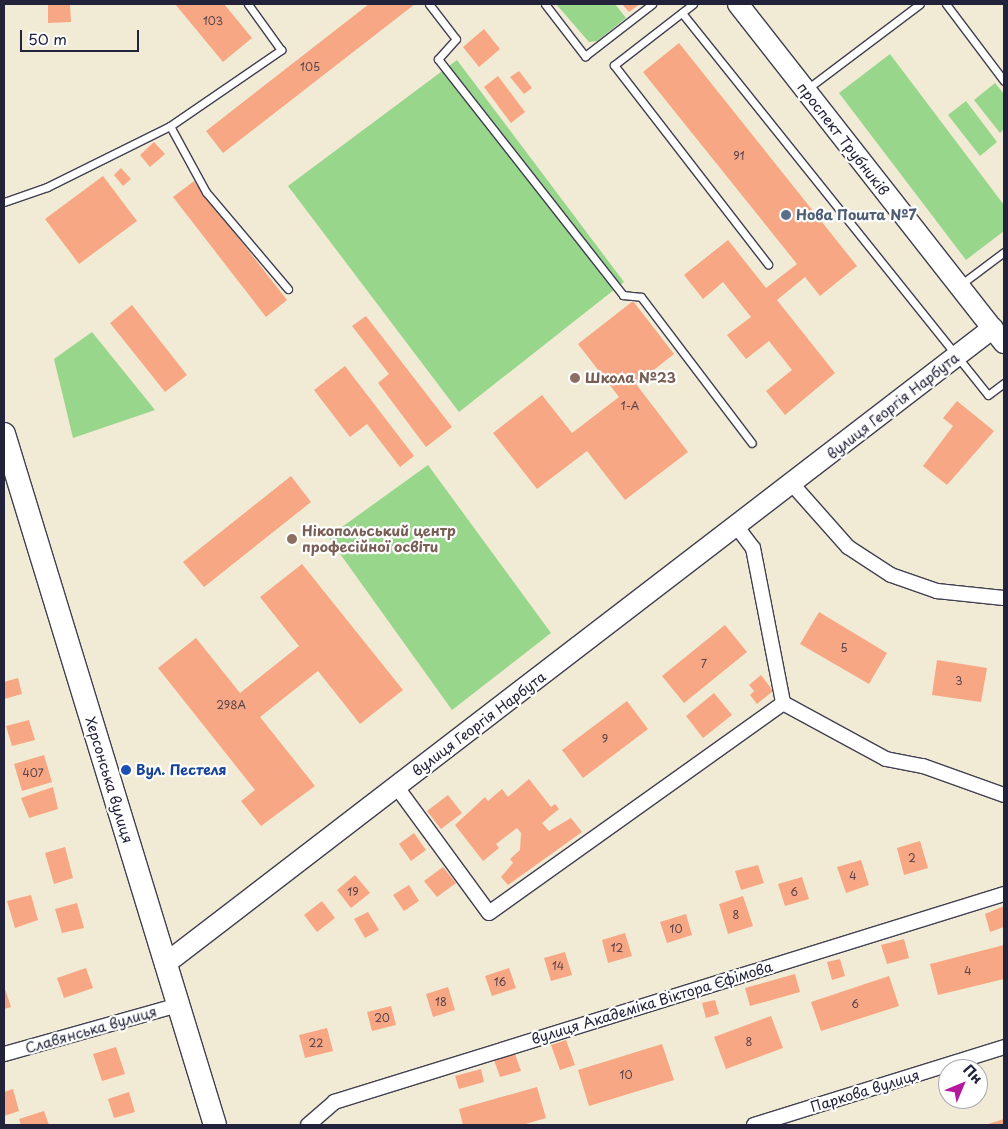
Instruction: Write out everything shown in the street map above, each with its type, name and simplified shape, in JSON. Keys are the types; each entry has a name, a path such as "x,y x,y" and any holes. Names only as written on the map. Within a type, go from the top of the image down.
{"main road":[{"name":"Херсонська вулиця","path":"4,434 215,1125"}],"street":[{"name":"проспект Трубників","path":"738,4 999,336"},
{"name":"вулиця Георгія Нарбута","path":"166,964 396,786 793,484 957,355 999,336"},
{"path":"793,484 848,547 891,575 938,591 1004,598"},
{"path":"737,527 753,548 783,704"},
{"path":"396,786 489,913 783,704"},
{"path":"783,704 886,759 923,766 1004,795"},
{"name":"вулиця Академіка Віктора Єфімова","path":"308,1125 334,1102 1004,894"},
{"name":"Славянська вулиця","path":"4,1054 178,1004"},
{"name":"Паркова вулиця","path":"754,1125 1004,1047"}],"lane":[{"path":"4,202 47,187 170,126 281,50 248,4"},
{"path":"428,4 456,39 438,59 623,295 641,296 752,443"},
{"path":"545,4 585,56 652,4"},
{"path":"693,4 614,65 768,264"},
{"path":"805,91 920,4"},
{"path":"946,4 1004,81"},
{"path":"682,13 988,395 1004,383"},
{"path":"170,126 206,192 288,289"},
{"path":"959,286 1004,252"}],"green space":[{"path":"556,4 615,4 626,18 597,41 589,42"},
{"path":"890,54 1004,205 1004,231 966,260 839,93"},
{"path":"457,60 624,282 459,412 288,186"},
{"path":"995,83 1004,94 1004,129 1000,133 974,100"},
{"path":"966,101 997,142 980,156 948,115"},
{"path":"92,332 155,410 73,438 54,359"},
{"path":"428,465 551,633 452,710 328,537"}],"building":[{"path":"70,4 71,22 48,23 48,5"},
{"path":"175,4 224,4 252,38 223,62"},
{"path":"369,4 415,4 223,153 206,131"},
{"path":"622,4 640,4 629,12"},
{"path":"484,29 500,49 479,67 463,47"},
{"path":"679,43 857,266 820,296 805,277 777,300 835,373 785,415 766,391 792,370 769,341 746,359 727,335 751,317 723,282 703,299 684,275 728,240 766,288 797,264 643,72"},
{"path":"519,71 532,88 524,94 510,77"},
{"path":"498,76 525,112 511,123 484,87"},
{"path":"154,142 165,154 150,167 140,155"},
{"path":"121,168 131,179 123,186 114,175"},
{"path":"103,176 137,221 79,264 45,219"},
{"path":"194,181 287,300 266,317 173,197"},
{"path":"633,301 674,354 636,384 688,452 625,500 587,451 537,489 493,433 542,395 572,433 619,397 578,344"},
{"path":"132,305 187,375 165,392 110,323"},
{"path":"366,316 452,427 426,447 378,383 389,374 352,326"},
{"path":"345,366 414,456 400,467 367,424 350,437 314,390"},
{"path":"957,401 994,431 947,485 923,466 953,426 943,418"},
{"path":"291,476 311,502 204,587 183,562"},
{"path":"302,564 403,690 360,724 318,671 260,717 315,786 261,826 241,801 255,790 158,668 196,638 240,693 299,646 260,597"},
{"path":"819,612 887,653 869,684 800,644"},
{"path":"725,625 747,652 684,703 662,676"},
{"path":"937,660 987,668 981,702 932,695"},
{"path":"761,675 773,691 757,704 750,695 754,691 749,685"},
{"path":"18,678 22,694 4,699 4,682"},
{"path":"714,693 732,715 703,738 686,716"},
{"path":"627,701 648,729 583,778 562,750"},
{"path":"29,720 35,740 12,746 6,726"},
{"path":"44,755 52,782 22,791 14,764"},
{"path":"529,779 551,807 555,804 559,809 542,823 549,831 571,818 582,832 508,885 501,877 513,863 510,859 520,850 521,833 517,828 496,844 499,848 483,861 455,825 485,797 488,801 502,789 508,797"},
{"path":"53,787 58,809 29,818 21,798"},
{"path":"448,795 462,813 441,829 427,811"},
{"path":"414,833 426,850 411,861 399,844"},
{"path":"920,841 928,868 904,875 897,848"},
{"path":"65,847 73,878 54,884 45,853"},
{"path":"861,860 869,885 846,893 837,867"},
{"path":"758,865 764,883 741,890 735,871"},
{"path":"443,867 456,883 437,897 424,881"},
{"path":"355,875 370,893 351,908 337,890"},
{"path":"802,877 809,899 785,906 778,884"},
{"path":"409,885 419,901 404,911 393,895"},
{"path":"31,895 38,920 15,928 7,901"},
{"path":"743,896 753,926 728,934 719,904"},
{"path":"322,901 335,918 317,932 304,915"},
{"path":"77,903 84,928 62,933 55,909"},
{"path":"1004,906 1004,927 990,932 985,914"},
{"path":"368,912 379,930 365,938 354,919"},
{"path":"686,914 692,935 667,943 660,922"},
{"path":"625,933 632,956 608,963 602,940"},
{"path":"904,939 909,958 887,964 881,945"},
{"path":"1004,945 1004,979 938,995 930,964"},
{"path":"565,952 572,975 551,981 544,958"},
{"path":"840,959 845,976 832,980 827,962"},
{"path":"86,968 93,988 64,998 57,978"},
{"path":"509,968 516,988 492,996 485,976"},
{"path":"795,974 800,992 750,1006 745,988"},
{"path":"889,976 899,1006 821,1031 811,1002"},
{"path":"4,986 11,1007 4,1009"},
{"path":"448,987 455,1010 433,1017 426,994"},
{"path":"715,1000 719,1014 706,1018 702,1003"},
{"path":"391,1006 396,1025 372,1031 367,1012"},
{"path":"771,1016 783,1048 726,1069 714,1037"},
{"path":"327,1028 333,1051 305,1058 299,1035"},
{"path":"566,1040 575,1065 560,1070 551,1045"},
{"path":"662,1044 674,1080 589,1106 578,1070"},
{"path":"116,1047 125,1074 102,1081 93,1054"},
{"path":"515,1054 521,1071 500,1077 494,1060"},
{"path":"481,1069 484,1082 459,1089 455,1076"},
{"path":"537,1087 546,1118 522,1125 463,1125 459,1109"},
{"path":"13,1089 19,1111 4,1116 4,1092"},
{"path":"129,1092 135,1112 114,1118 108,1099"},
{"path":"44,1111 49,1125 21,1125 19,1119"},
{"path":"1004,1119 1004,1125 985,1125"}],"place":[{"name":"Нова Пошта №7","path":"786,215"},
{"name":"Школа №23","path":"575,378"},
{"name":"Нікопольський центр професійної освіти","path":"292,539"},
{"name":"Вул. Пестеля","path":"126,770"}]}
